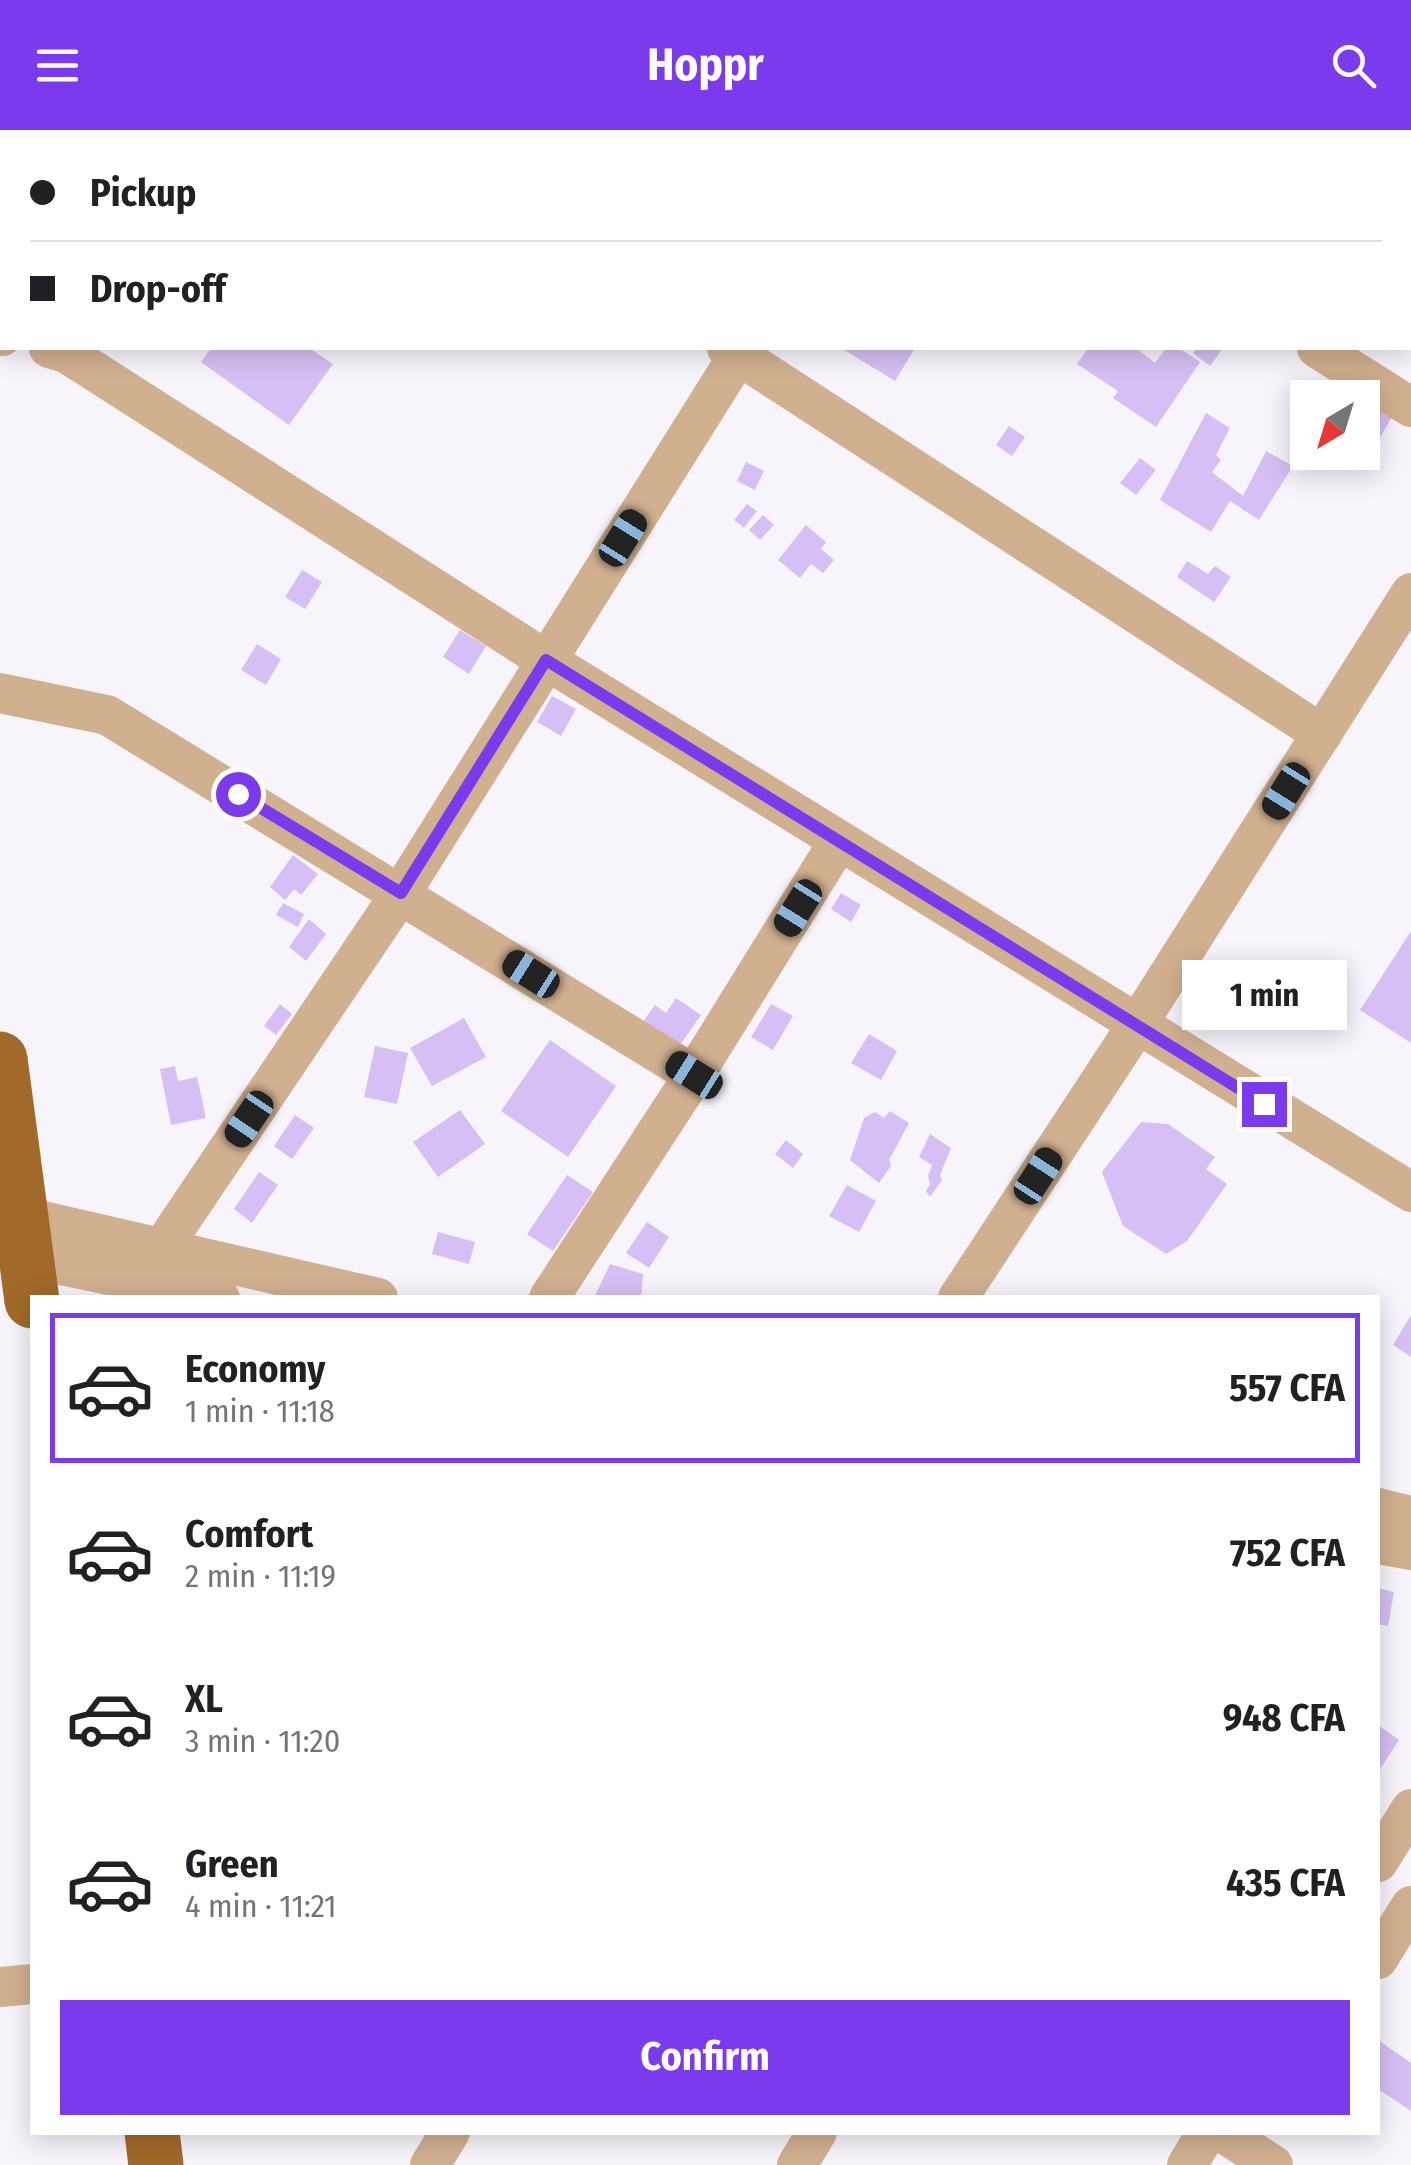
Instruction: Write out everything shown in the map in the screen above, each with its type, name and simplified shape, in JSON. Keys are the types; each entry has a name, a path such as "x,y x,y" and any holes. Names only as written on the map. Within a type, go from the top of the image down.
{"highway":[{"path":"0,1059 27,1258"},
{"path":"152,2135 156,2165"}],"street":[{"path":"54,350 83,364 546,660 1411,1192"},
{"path":"158,1266 401,893 736,350 1322,734"},
{"path":"1320,350 1411,408"},
{"path":"960,1295 1137,1026 1411,593"},
{"path":"0,693 107,716 694,1075"},
{"path":"550,1295 694,1075 839,840"},
{"path":"27,1258 158,1266 357,1295"},
{"path":"158,1266 214,1295"},
{"path":"1380,1508 1411,1516"},
{"path":"1380,1544 1411,1550"},
{"path":"1380,1859 1411,1809"},
{"path":"1380,1956 1411,1906"},
{"path":"0,1987 30,1984"},
{"path":"430,2165 448,2135"},
{"path":"797,2165 815,2135"},
{"path":"1187,2165 1206,2135"}],"building":[{"path":"210,350 312,350 333,364 289,425 201,362"},
{"path":"844,350 914,350 895,381"},
{"path":"1087,350 1139,350 1155,363 1165,350 1182,350 1200,362 1156,427 1113,398 1118,391 1077,364"},
{"path":"1195,350 1222,350 1210,366 1193,353"},
{"path":"1380,410 1392,417 1380,438"},
{"path":"1206,413 1230,428 1216,455 1221,460 1212,472 1243,496 1266,451 1290,464 1290,470 1259,520 1230,501 1211,532 1160,500"},
{"path":"1009,426 1025,437 1012,456 996,445"},
{"path":"1140,458 1156,470 1136,495 1120,483"},
{"path":"746,462 764,471 755,490 737,481"},
{"path":"747,504 757,511 744,528 734,520"},
{"path":"763,515 774,525 760,540 749,530"},
{"path":"806,525 826,542 821,549 834,560 823,573 811,564 800,578 778,560"},
{"path":"1187,561 1208,574 1215,566 1231,577 1214,602 1177,577"},
{"path":"302,570 322,582 305,609 285,597"},
{"path":"460,630 486,646 469,674 443,657"},
{"path":"257,644 281,659 266,685 241,670"},
{"path":"552,696 576,709 561,736 537,722"},
{"path":"293,855 318,874 301,895 294,889 285,900 270,887"},
{"path":"841,893 861,905 851,922 831,909"},
{"path":"283,903 304,914 298,927 276,915"},
{"path":"309,919 326,934 306,961 289,947"},
{"path":"1411,931 1411,1043 1360,1010"},
{"path":"676,998 701,1015 673,1055 638,1029 655,1005 666,1013"},
{"path":"280,1004 292,1014 276,1035 264,1026"},
{"path":"771,1004 793,1016 773,1050 751,1037"},
{"path":"464,1018 486,1057 432,1086 410,1048"},
{"path":"869,1034 897,1051 881,1080 851,1063"},
{"path":"550,1040 616,1086 568,1157 501,1111"},
{"path":"375,1046 408,1053 397,1104 364,1097"},
{"path":"175,1066 178,1081 197,1077 206,1118 171,1125 160,1069"},
{"path":"460,1110 485,1144 438,1177 413,1142"},
{"path":"890,1111 909,1123 889,1160 891,1166 879,1183 850,1160 864,1118 875,1112 884,1118"},
{"path":"295,1115 314,1128 292,1159 274,1146"},
{"path":"1141,1122 1168,1124 1215,1157 1206,1169 1227,1184 1187,1241 1166,1254 1123,1226 1102,1172"},
{"path":"930,1134 951,1148 940,1175 942,1180 930,1197 926,1191 932,1165 919,1157"},
{"path":"786,1140 803,1154 793,1168 775,1154"},
{"path":"259,1172 278,1185 252,1223 234,1209"},
{"path":"567,1175 593,1192 553,1251 527,1234"},
{"path":"847,1185 876,1201 859,1232 829,1216"},
{"path":"647,1222 669,1237 649,1268 626,1253"},
{"path":"438,1232 475,1242 469,1264 432,1254"},
{"path":"610,1264 643,1274 641,1295 595,1295"},
{"path":"1411,1315 1411,1357 1393,1345"},
{"path":"1380,1588 1394,1592 1388,1626 1380,1624"},
{"path":"1380,1726 1399,1740 1380,1769"},
{"path":"1380,2041 1411,2063 1411,2111 1380,2090"}],"route":[{"path":"238,794 401,893 546,660 1264,1104"}]}
